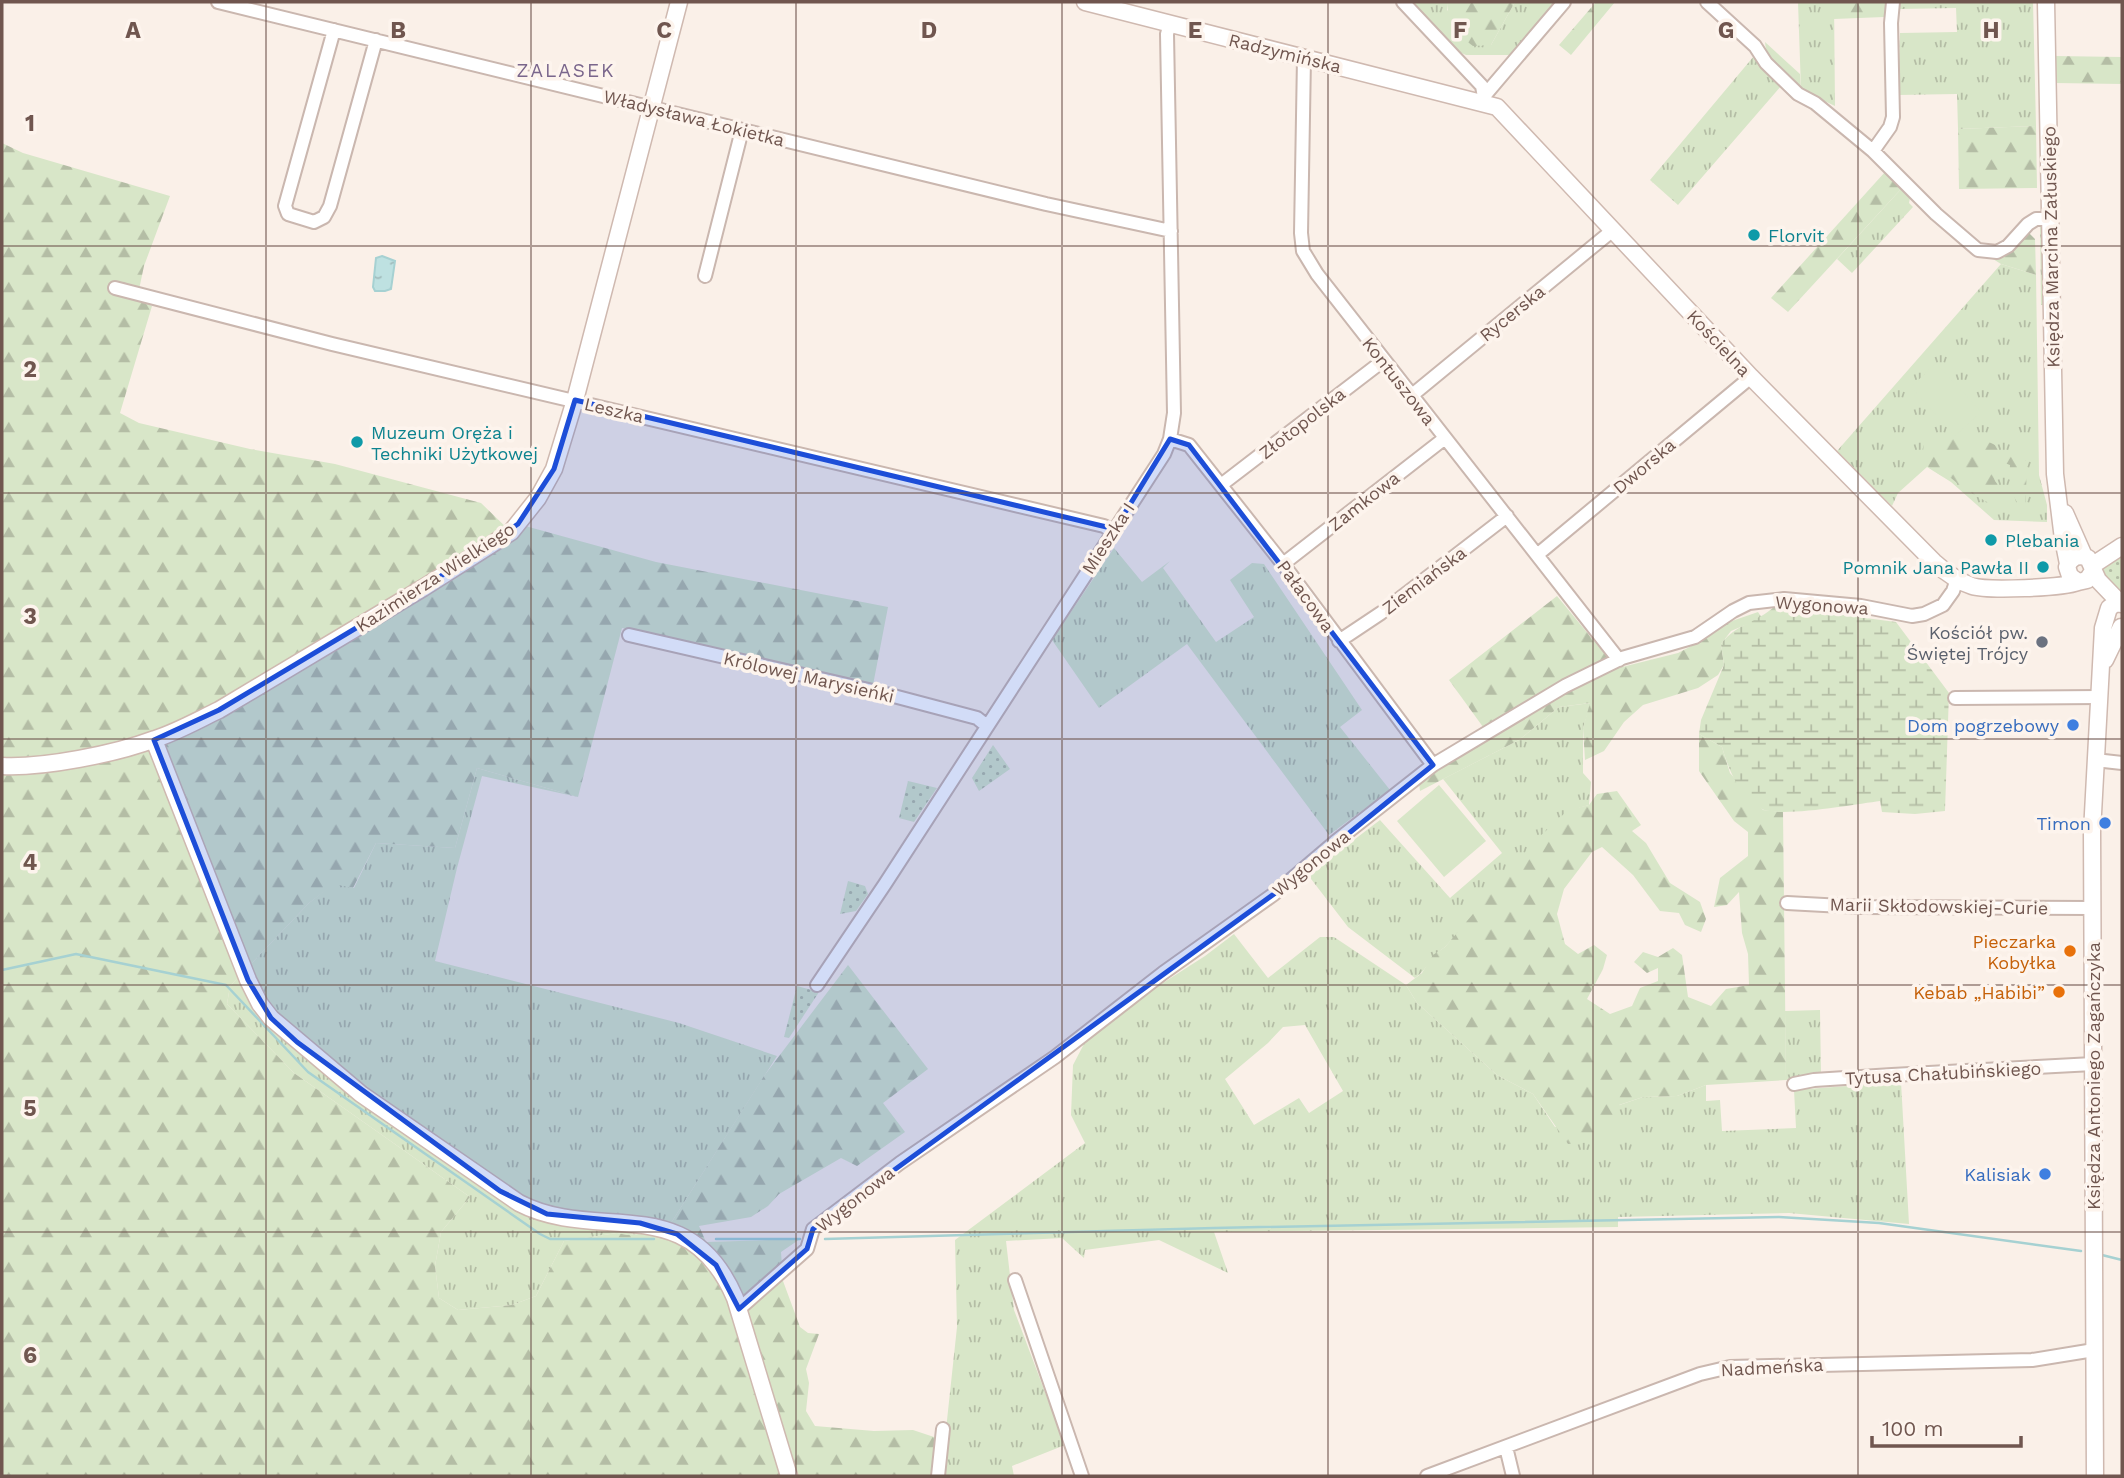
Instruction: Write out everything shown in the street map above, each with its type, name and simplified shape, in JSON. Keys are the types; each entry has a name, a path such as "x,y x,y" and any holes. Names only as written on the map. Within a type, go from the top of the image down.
{"street":[{"name":"Władysława Łokietka","path":"218,2 1171,231"},
{"name":"Kazimierza Wielkiego","path":"2,766 40,765 155,740 219,710 511,532 538,498 554,469 575,400 680,2"},
{"name":"Radzymińska","path":"1085,2 1304,58 1485,99"},
{"path":"1404,2 1482,86 1485,99"},
{"path":"1485,99 1564,2"},
{"path":"1872,151 1890,127 1893,117 1893,2"},
{"name":"Księdza Marcina Załuskiego","path":"2046,2 2056,492 2068,565"},
{"path":"1712,3 1798,94 1815,103 1872,151 1936,214 1978,250 1997,252 2008,246 2036,219 2050,219"},
{"name":"Mieszka I","path":"817,985 1164,454 1170,439 1174,414 1167,34 1170,23"},
{"path":"334,30 285,206 288,214 314,222 324,217 330,206 376,40"},
{"name":"Kontuszowa","path":"1304,58 1301,208 1303,251 1317,274 1411,396 1619,660"},
{"name":"Kościelna","path":"1485,99 1505,114 1751,377 1955,585 1989,588 2069,585 2086,569"},
{"path":"705,276 742,130"},
{"name":"Rycerska","path":"1411,396 1613,230"},
{"name":"Leszka","path":"115,288 332,344 1104,526 1113,532"},
{"name":"Złotopolska","path":"1221,485 1384,360"},
{"name":"Dworska","path":"1537,555 1751,377"},
{"name":"Zamkowa","path":"1283,564 1445,438"},
{"name":"Pałacowa","path":"1170,439 1189,445 1283,564 1433,765"},
{"name":"Księdza Marcina Załuskiego","path":"2056,492 2098,594 2117,615"},
{"name":"Ziemiańska","path":"1339,641 1381,613 1507,516"},
{"path":"1955,585 2054,578 2072,559 2086,569 2105,549 2119,547"},
{"name":"Wygonowa","path":"739,1308 807,1249 813,1229 900,1163 1055,1057 1163,973 1274,894 1433,765 1565,686 1619,660 1695,637 1749,603 1784,599 1861,606 1912,616 1937,610 1955,585"},
{"name":"Księdza Antoniego Zagańczyka","path":"2095,1476 2092,908 2095,760 2102,639 2117,615"},
{"name":"Królowej Marysieńki","path":"629,635 886,694 977,718 987,726"},
{"path":"1955,698 2100,697"},
{"path":"155,740 248,981 260,1004 279,1027 368,1099 525,1206 556,1216 648,1224 687,1239 703,1251 722,1272 739,1308 789,1476"},
{"path":"2095,760 2122,763"},
{"name":"Marii Skłodowskiej-Curie","path":"1787,903 1861,907 2092,908"},
{"name":"Tytusa Chałubińskiego","path":"1794,1084 1814,1080 1892,1075 2093,1065"},
{"path":"1015,1279 1082,1476"},
{"name":"Nadmeńska","path":"1427,1476 1700,1374 1730,1367 2032,1360 2094,1350"},
{"path":"937,1476 943,1429"},
{"path":"1506,1447 1513,1476"}],"highlighted area":[{"path":"575,400 1115,529 1170,439 1189,445 1433,765 1274,894 813,1229 807,1249 739,1309 716,1265 677,1234 640,1223 547,1214 500,1191 297,1042 271,1018 248,980 154,740 219,710 423,588 518,524 554,469"}],"green space":[{"path":"1413,2 1447,2 1447,10 1491,45 1515,2 1555,2 1511,55 1466,55 1459,52"},
{"path":"1447,2 1515,2 1491,45 1473,46 1455,27"},
{"path":"1596,2 1615,2 1571,55 1559,45"},
{"path":"1798,2 1834,2 1835,106 1801,90"},
{"path":"1834,2 1887,2 1884,17 1834,19"},
{"path":"1898,2 2033,2 2036,126 1958,129 1957,94 1898,95 1900,33 1957,32 1956,8 1899,9"},
{"path":"1765,42 1800,74 1801,90 1773,63"},
{"path":"1754,56 1782,85 1678,205 1650,180"},
{"path":"2055,56 2122,57 2122,84 2055,83"},
{"path":"2036,126 2037,188 1959,189 1958,129"},
{"path":"2,143 23,153 170,196 144,266 137,299 152,306 120,413 139,423 250,449 335,464 481,503 511,532 518,524 656,562 888,607 873,685 622,628 578,797 477,768 455,848 376,843 353,888 334,884 309,903 230,986 227,1004 294,1073 470,1197 441,1232 435,1266 439,1298 458,1310 512,1305 536,1296 564,1241 617,1233 657,1233 671,1223 764,1076 848,965 928,1069 883,1103 905,1132 857,1166 841,1158 779,1194 768,1206 751,1217 699,1226 706,1242 800,1239 781,1252 783,1281 800,1327 808,1333 819,1334 806,1369 809,1383 806,1411 815,1426 874,1431 913,1430 937,1438 934,1476 2,1476"},
{"path":"1885,172 1902,188 1788,312 1771,298"},
{"path":"1902,188 1913,207 1852,273 1837,259"},
{"path":"2040,224 2044,226 2047,305 2041,305"},
{"path":"2029,233 2035,239 2036,275 1993,259 2002,257"},
{"path":"2001,264 2036,275 2039,475 2047,505 2047,522 1994,520 1951,482 1927,467 1898,493 1892,506 1837,451"},
{"path":"1936,363 1981,412 1955,436 1911,387"},
{"path":"1951,436 1982,440 1998,447 1998,461 1992,467 1995,481 2002,488 1996,503 1987,502 1922,462 1924,441 1936,441"},
{"path":"2003,456 2025,456 2027,467 2025,513 2020,513 2016,501 2010,465 2002,462"},
{"path":"1114,548 1142,582 1170,561 1163,568 1216,642 1254,617 1230,580 1252,563 1264,564 1362,710 1340,727 1390,790 1329,835 1187,644 1099,708 1052,640"},
{"path":"2122,553 2122,596 2103,582 2100,564"},
{"path":"1557,596 1608,658 1610,670 1678,653 1729,622 1758,612 1762,618 1731,631 1721,644 1724,665 1718,675 1698,688 1643,705 1624,722 1604,751 1585,760 1583,728 1590,703 1559,707 1519,740 1420,791 1419,783 1459,757 1483,727 1449,680"},
{"path":"1775,606 1896,622 1949,693 1945,811 1915,814 1882,812 1880,801 1801,811 1771,811 1754,804 1741,790 1722,747 1699,734 1701,720 1724,665 1721,644 1740,627"},
{"path":"1591,703 1583,728 1583,773 1591,782 1589,805 1568,811 1415,978 1348,927 1308,875 1380,820 1450,898 1502,853 1443,779 1519,740 1559,707"},
{"path":"1699,734 1722,747 1730,773 1763,810 1783,812 1786,1080 1706,1085 1677,1096 1643,1097 1619,1105 1618,1133 1600,1141 1568,1144 1533,1094 1497,1075 1417,1003 1406,985 1422,973 1433,955 1445,947 1533,843 1568,810 1589,805 1597,794 1617,791 1641,825 1632,831 1646,843 1670,883 1700,902 1706,919 1701,932 1685,925 1679,913 1660,911 1633,875 1602,847 1592,852 1564,889 1557,914 1565,944 1578,954 1594,945 1607,955 1603,969 1587,999 1610,1014 1632,1006 1640,988 1658,981 1658,968 1647,973 1634,962 1643,952 1658,957 1673,948 1682,955 1688,997 1711,1006 1726,989 1749,985 1748,954 1742,933 1739,892 1727,905 1714,907 1720,878 1748,856 1748,832 1734,821 1699,771"},
{"path":"993,745 1010,769 979,791 972,778"},
{"path":"477,768 578,797 482,776 435,961 679,1023 777,1056 671,1223 657,1233 617,1233 564,1241 536,1296 512,1305 458,1310 439,1298 435,1266 441,1232 470,1197 294,1073 227,1004 230,986 309,903 334,883 354,888 376,843 455,848"},
{"path":"908,781 937,788 914,822 899,818"},
{"path":"1439,785 1486,841 1444,877 1397,821"},
{"path":"848,881 865,886 868,894 856,911 840,914"},
{"path":"1234,934 1268,978 1320,937 1334,937 1406,985 1417,1003 1497,1075 1533,1094 1555,1127 1643,1097 1677,1096 1706,1085 1706,1101 1720,1100 1722,1131 1796,1128 1794,1090 1901,1082 1909,1224 1789,1213 1618,1217 1618,1227 1214,1232 1228,1273 1159,1240 1085,1250 1084,1258 1062,1238 1006,1241 1014,1310 1065,1445 1012,1466 1014,1476 941,1476 957,1327 955,1240 1085,1143 1071,1115 1073,1065 1085,1042 1152,990","holes":["1305,1025 1343,1091 1309,1113 1299,1098 1254,1125 1225,1079 1283,1027"]},
{"path":"797,986 819,992 789,1038 784,1037"},
{"path":"1820,1010 1821,1075 1786,1080 1785,1011"}],"water":[{"path":"382,256 395,261 391,289 375,291 373,287 376,258"}],"waterway":[{"path":"2,970 76,954 226,985 308,1072 540,1234 550,1239 654,1239"},
{"path":"825,1239 1779,1217 1879,1223 2081,1251"},
{"path":"716,1239 800,1239"},
{"path":"2102,1255 2122,1260"}],"place":[{"name":"Florvit","path":"1754,235"},
{"name":"Muzeum Oręża i Techniki Użytkowej","path":"357,442"},
{"name":"Plebania","path":"1991,540"},
{"name":"Pomnik Jana Pawła II","path":"2043,567"},
{"name":"Kościół pw. Świętej Trójcy","path":"2042,642"},
{"name":"Dom pogrzebowy","path":"2073,725"},
{"name":"Timon","path":"2105,823"},
{"name":"Pieczarka Kobyłka","path":"2070,951"},
{"name":"Kebab „Habibi”","path":"2059,992"},
{"name":"Kalisiak","path":"2045,1174"}],"district":[{"name":"ZALASEK","path":"566,70"}]}
